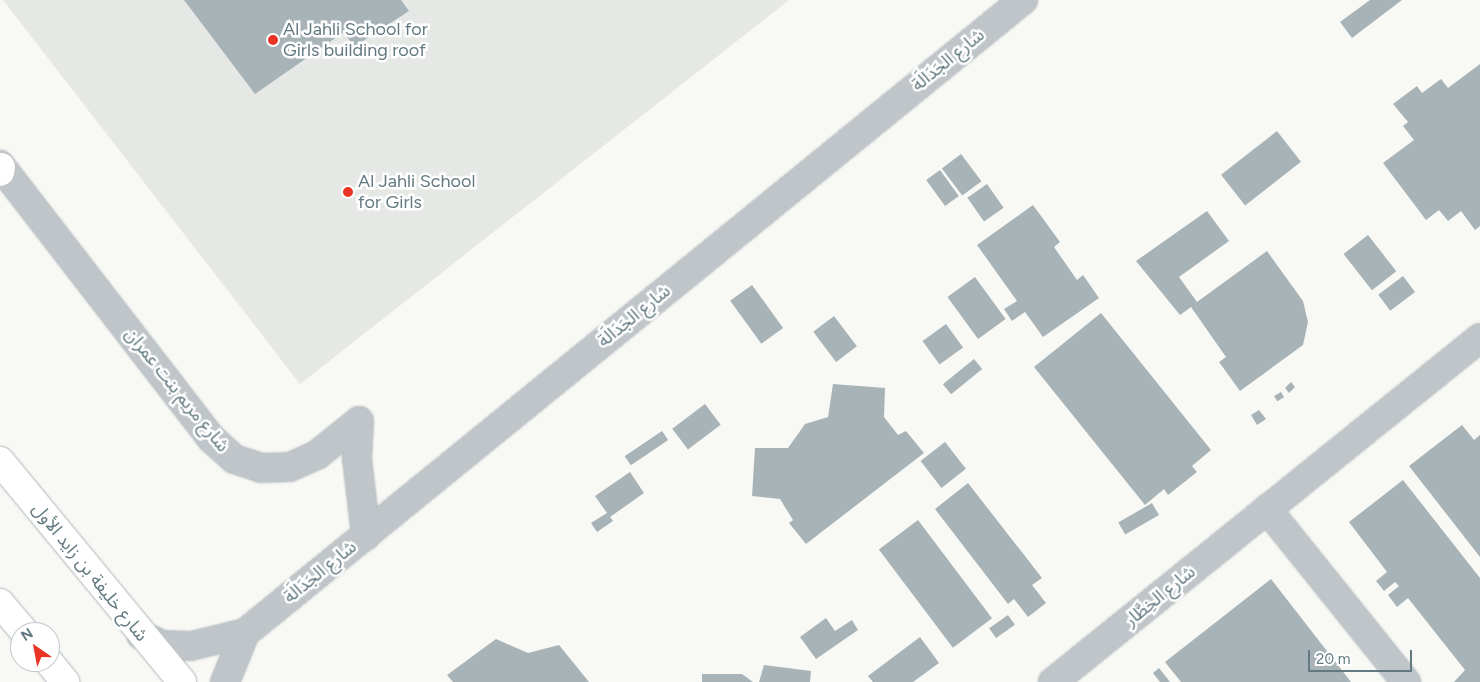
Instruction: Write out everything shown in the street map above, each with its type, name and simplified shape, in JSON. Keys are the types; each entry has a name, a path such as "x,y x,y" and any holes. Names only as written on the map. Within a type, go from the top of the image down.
{"main road":[{"name":"شارع خليفة بن زايد الأول","path":"0,461 141,635 182,682"},
{"path":"0,603 16,622"},
{"path":"56,672 65,682"}],"street":[{"name":"شارع الجَدَالَة","path":"141,635 162,646 191,646 245,634 1023,0"},
{"name":"شارع مريم بنت عمران","path":"0,168 212,439 234,459 261,468 290,467 316,455 360,421 357,459 366,535"},
{"name":"شارع الخِطَّار","path":"1070,677 1267,509 1480,338"},
{"path":"1267,509 1406,682"},
{"name":"شارع الجَدَالَة","path":"225,682 245,634"}],"shaded area":[{"name":"Al Jahli School for Girls","path":"3,0 789,0 300,384"}],"building":[{"name":"Al Jahli School for Girls building roof","path":"184,0 401,0 409,11 354,47 344,32 255,94"},
{"path":"1370,0 1402,0 1352,38 1340,22"},
{"path":"1480,64 1480,226 1475,230 1461,211 1448,221 1439,210 1426,220 1383,163 1414,140 1403,126 1408,122 1393,104 1417,86 1422,93 1441,79 1448,88"},
{"path":"1277,131 1301,162 1245,205 1221,175"},
{"path":"961,154 981,181 962,196 942,168"},
{"path":"940,170 959,196 945,206 926,180"},
{"path":"987,184 1004,208 984,222 967,198"},
{"path":"1033,205 1060,242 1054,247 1077,280 1083,275 1099,298 1043,337 1025,312 1012,321 1004,309 1017,301 977,245"},
{"path":"1207,211 1229,241 1179,277 1197,302 1267,251 1303,301 1308,322 1303,345 1240,391 1219,362 1226,357 1191,307 1180,315 1136,261"},
{"path":"1368,235 1396,271 1372,290 1344,254"},
{"path":"1403,276 1415,292 1390,311 1378,295"},
{"path":"975,277 1006,319 978,339 947,297"},
{"path":"752,285 783,328 761,344 730,301"},
{"path":"1101,313 1211,450 1192,466 1197,472 1168,495 1164,489 1145,505 1034,367"},
{"path":"834,316 857,346 836,362 813,332"},
{"path":"946,324 963,347 940,365 923,341"},
{"path":"974,359 982,369 951,394 943,384"},
{"path":"1291,382 1295,387 1289,393 1285,388"},
{"path":"833,384 885,388 884,417 898,435 906,431 924,453 806,544 789,523 793,520 780,499 752,496 755,448 788,448 805,424 828,417"},
{"path":"1281,392 1284,397 1277,401 1274,396"},
{"path":"705,404 721,425 688,449 672,429"},
{"path":"1259,410 1266,419 1257,425 1251,415"},
{"path":"1462,425 1474,440 1480,435 1480,557 1409,466"},
{"path":"662,431 668,440 631,465 625,456"},
{"path":"945,442 966,469 942,488 921,461"},
{"path":"630,472 644,493 610,517 613,521 597,532 591,523 607,513 595,496"},
{"path":"1403,480 1480,578 1480,682 1454,682 1465,670 1408,598 1397,607 1388,595 1399,586 1395,582 1384,591 1376,581 1387,572 1349,522"},
{"path":"968,483 1042,578 1032,585 1046,603 1028,617 1014,599 1008,604 935,509"},
{"path":"1152,503 1159,515 1125,535 1118,522"},
{"path":"918,520 992,618 953,648 879,549"},
{"path":"1271,579 1351,682 1181,682 1165,662"},
{"path":"1008,615 1015,625 996,638 989,628"},
{"path":"826,618 835,631 852,620 858,630 816,659 800,637"},
{"path":"920,637 939,663 913,682 873,682 868,676"},
{"path":"496,639 528,653 559,645 589,682 453,682 447,675"},
{"path":"764,665 811,671 810,682 759,682"},
{"path":"1159,668 1170,682 1160,682 1153,673"},
{"path":"702,674 742,674 753,682 702,682"}],"place":[{"name":"Al Jahli School for Girls building roof","path":"273,40"},
{"name":"Al Jahli School for Girls","path":"348,192"}]}
